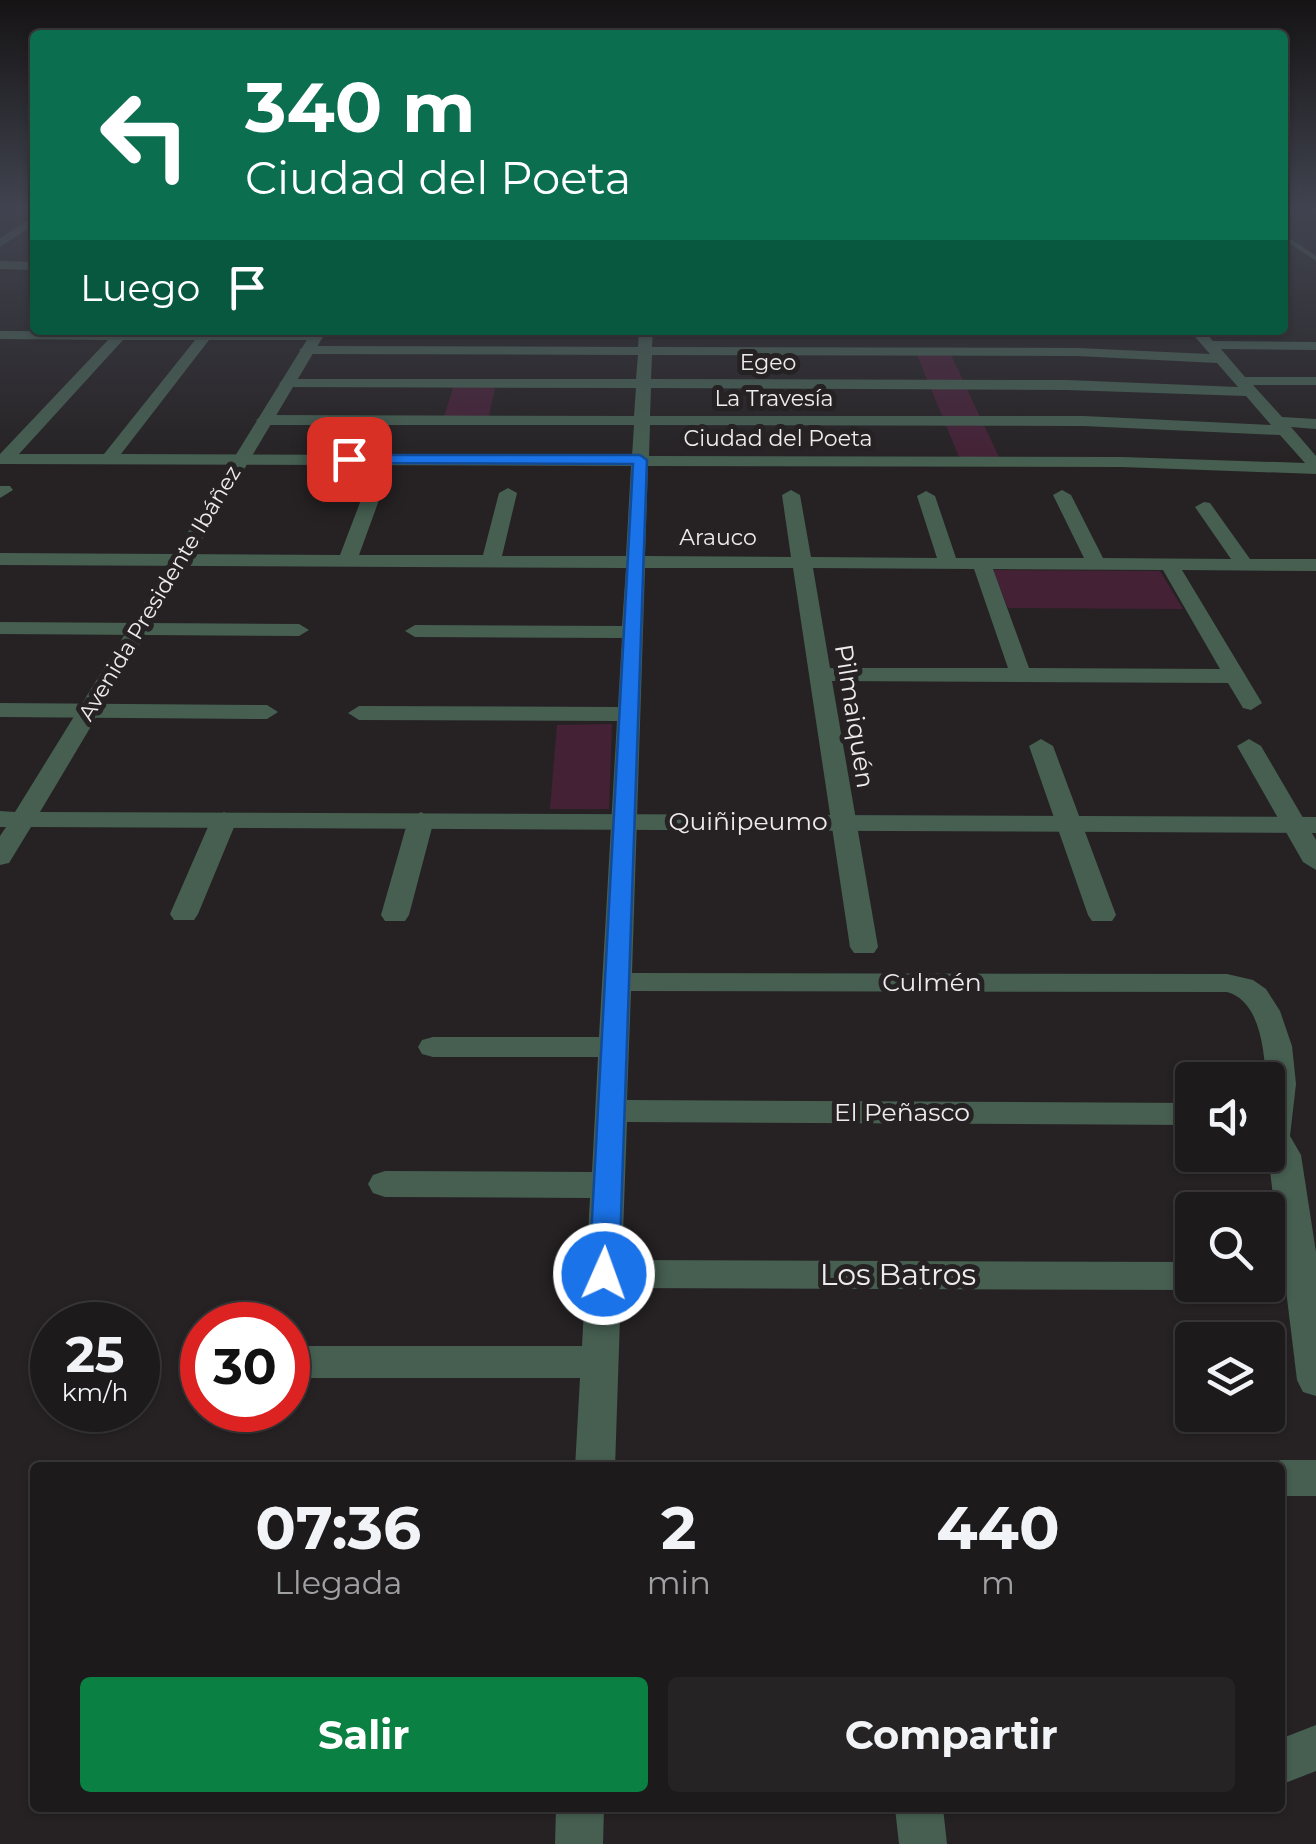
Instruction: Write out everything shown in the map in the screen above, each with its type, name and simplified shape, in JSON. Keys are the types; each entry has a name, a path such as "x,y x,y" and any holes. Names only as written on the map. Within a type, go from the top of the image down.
{"street":[{"path":"0,335 30,331"},
{"path":"13,346 30,331"},
{"path":"2,459 120,335 314,338 415,350 551,351 646,341 760,351 1056,352 1222,360"},
{"path":"415,350 421,335"},
{"path":"551,351 554,335"},
{"path":"756,335 760,351"},
{"path":"852,335 857,351"},
{"path":"947,335 956,352"},
{"path":"1045,335 1056,352"},
{"path":"1200,335 1316,468"},
{"path":"109,459 206,336"},
{"name":"Avenida Presidente Ibáñez","path":"0,857 12,819 89,710 314,338"},
{"path":"595,1462 646,341"},
{"path":"1210,346 1316,346"},
{"name":"Egeo","path":"286,384 1246,386 1316,382"},
{"name":"La Travesía","path":"264,420 1316,424"},
{"name":"Ciudad del Poeta","path":"2,459 1122,462 1316,468"},
{"path":"348,559 373,492"},
{"path":"491,560 508,493"},
{"name":"Pilmaiquén","path":"792,495 864,946"},
{"path":"1062,495 1096,564"},
{"path":"926,496 948,563"},
{"path":"1204,508 1244,564"},
{"name":"Arauco","path":"0,559 1316,564"},
{"path":"981,563 1022,675"},
{"path":"1169,564 1251,703"},
{"path":"0,628 299,630"},
{"path":"415,631 633,632"},
{"path":"820,674 1235,676"},
{"path":"0,710 266,712"},
{"path":"358,713 629,714"},
{"path":"1041,746 1102,915"},
{"path":"1249,746 1305,825 1316,862"},
{"name":"Quiñipeumo","path":"12,819 1305,825"},
{"path":"184,914 224,820"},
{"path":"395,914 421,820"},
{"name":"Culmén","path":"617,982 1227,983 1246,988 1256,996 1275,1041 1277,1062"},
{"path":"433,1047 614,1047"},
{"name":"El Peñasco","path":"611,1110 1175,1114"},
{"path":"1285,1155 1316,1380"},
{"path":"385,1184 608,1186"},
{"name":"Los Batros","path":"604,1274 1175,1276"},
{"path":"1285,1276 1304,1276"},
{"path":"310,1362 600,1362"},
{"path":"1285,1478 1316,1478"},
{"path":"1285,1760 1316,1748"},
{"path":"578,1844 580,1812"},
{"path":"919,1812 923,1844"}],"shaded area":[{"path":"917,355 951,355 999,457 959,457"},
{"path":"454,384 496,384 488,420 443,420"},
{"path":"993,570 1160,571 1183,609 1008,608"},
{"path":"612,724 609,809 550,809 557,725"}],"route":[{"path":"349,459 640,460 604,1274"}]}
